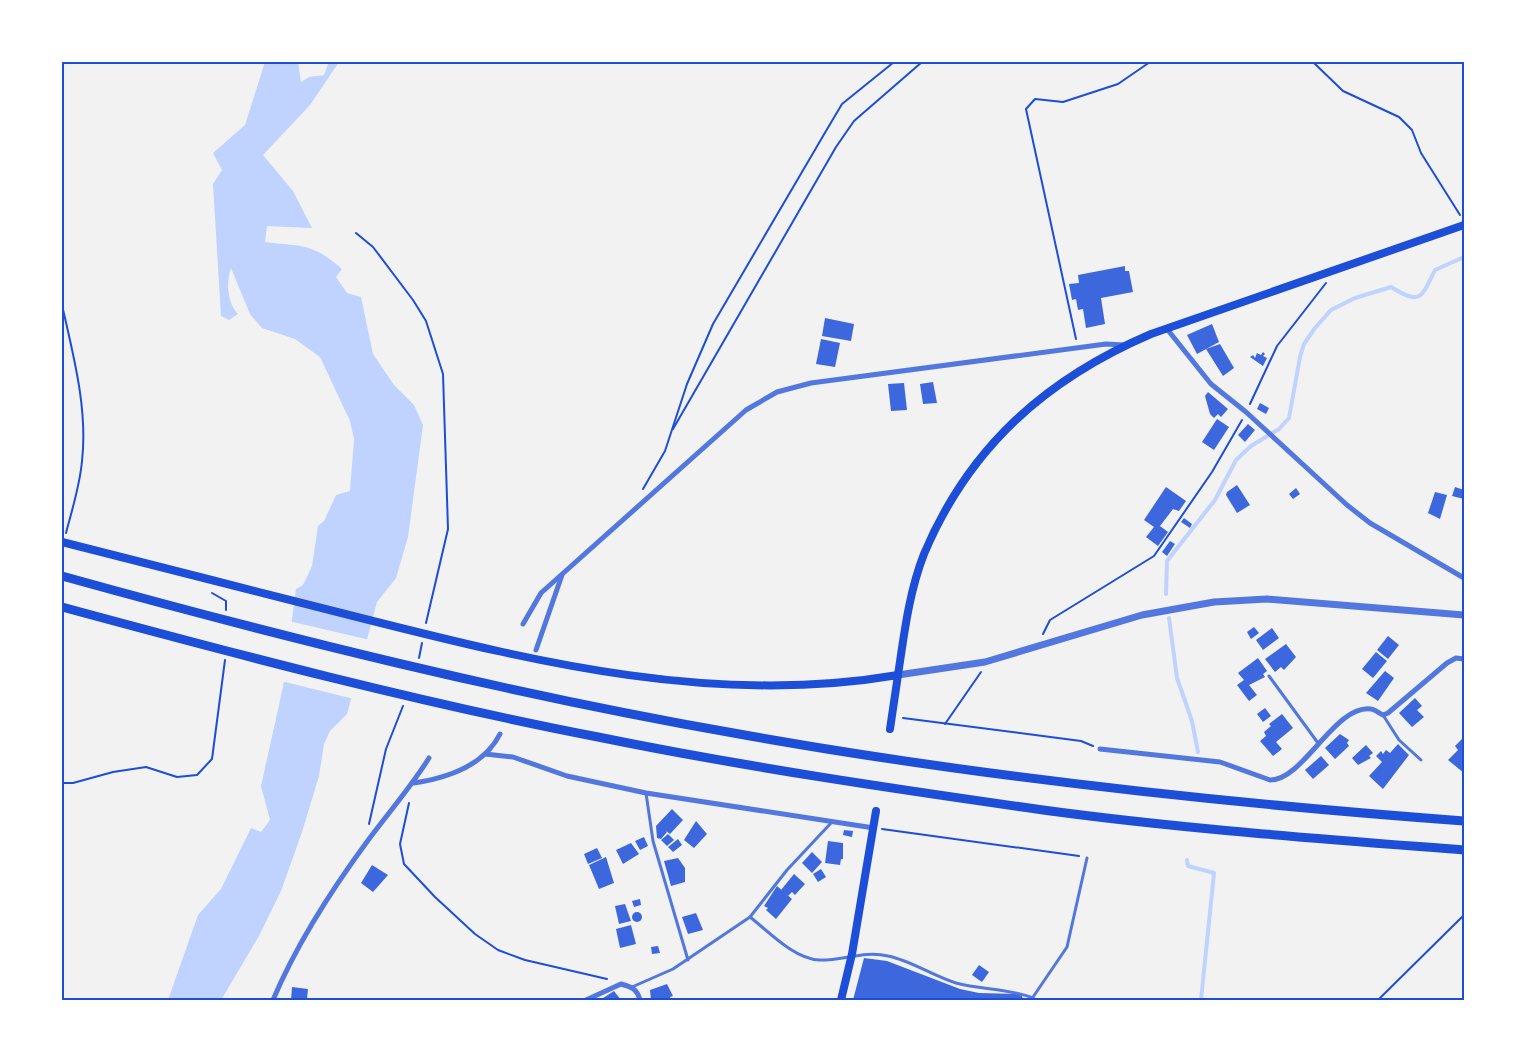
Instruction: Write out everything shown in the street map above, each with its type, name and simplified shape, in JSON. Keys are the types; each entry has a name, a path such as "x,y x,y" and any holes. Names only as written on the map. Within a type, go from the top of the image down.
{"highway":[{"path":"62,576 318,646 474,681 738,734 896,760 1205,800 1464,821"},
{"path":"62,607 308,672 460,708 735,762 1036,809 1209,829 1464,850"}],"main road":[{"path":"891,729 897,675 910,601 924,555 970,470 1013,420 1052,387 1125,345 1464,224"},
{"path":"63,541 488,650 627,676 707,684 797,686 897,675"},
{"path":"841,1000 852,954 876,811"}],"street":[{"path":"1167,329 1211,384 1246,412 1363,517 1464,578"},
{"path":"523,624 528,611 541,593 746,410 777,392 811,383 1078,348 1125,345"},
{"path":"536,650 563,574"},
{"path":"897,675 981,663 1142,615 1179,607 1236,600 1278,599 1464,615"},
{"path":"1100,749 1220,762 1278,781 1287,777 1318,744 1357,711 1372,709 1383,715 1388,713 1447,663 1456,658 1464,659"},
{"path":"414,783 438,779 468,766 494,746 500,734"},
{"path":"485,754 513,757 567,776 646,793 874,828"},
{"path":"273,1000 287,965 342,876 414,783 429,758"},
{"path":"586,1000 621,984 632,987 638,992 640,1000"}],"lane":[{"path":"1269,676 1318,744"},
{"path":"1383,715 1399,740 1421,760"},
{"path":"646,793 653,841 688,960"},
{"path":"632,987 688,960 750,917 787,870 832,822"},
{"path":"750,917 800,954 819,960 852,954 888,956 953,982 979,989 1012,990 1032,999 1067,947 1087,858"}],"path":[{"path":"642,490 664,451 687,384 712,324 842,104 894,62"},
{"path":"672,431 836,147 854,121 922,62"},
{"path":"1078,348 1026,109 1035,99 1063,102 1119,84 1150,62"},
{"path":"1313,62 1343,91 1399,117 1412,130 1421,153 1464,224"},
{"path":"356,233 373,247 426,321 443,374 448,529 425,628"},
{"path":"1041,645 1043,631 1050,620 1144,562 1161,548 1212,472 1246,412 1277,346 1323,289 1327,273"},
{"path":"62,304 79,391 83,430 82,461 63,541"},
{"path":"212,593 226,601 227,617"},
{"path":"418,661 423,639"},
{"path":"62,783 73,783 113,772 146,767 177,777 197,775 212,759 225,660"},
{"path":"945,724 981,673 981,663"},
{"path":"369,839 369,823 380,788 384,759 404,705"},
{"path":"892,717 1081,741 1100,749"},
{"path":"414,783 400,843 400,853 404,864 435,897 475,934 498,950 525,960 621,984"},
{"path":"874,828 1087,858"},
{"path":"1378,1000 1464,915"}],"water":[{"path":"265,62 298,62 301,82 309,77 324,75 329,62 339,62 310,105 263,155 293,191 312,228 267,226 265,242 306,247 322,254 342,269 336,277 347,293 361,297 373,354 394,385 414,405 423,425 408,537 396,578 377,602 347,714 330,731 324,744 319,776 281,891 259,936 221,1000 168,1000 198,915 221,889 251,828 261,832 270,820 261,786 283,687 296,589 303,585 312,566 318,526 324,521 336,495 350,491 354,439 350,421 320,357 295,339 262,328 250,314 231,268 228,292 238,314 229,320 221,316 213,184 222,170 213,153 245,125"}],"pier":[{"path":"289,621 370,640 354,699 281,681"}],"building":[{"path":"1125,266 1125,271 1129,271 1133,292 1101,298 1105,324 1086,328 1083,309 1078,310 1076,299 1072,300 1069,284 1079,283 1078,275"},
{"path":"825,318 854,324 851,341 822,336"},
{"path":"1212,324 1219,342 1197,354 1187,335"},
{"path":"821,339 840,343 835,367 816,364"},
{"path":"1220,344 1234,368 1223,376 1206,349"},
{"path":"1263,352 1265,354 1263,356 1267,358 1263,366 1250,357 1253,355 1255,358 1257,353 1261,355"},
{"path":"933,382 937,403 923,404 920,384"},
{"path":"904,383 907,410 891,411 888,384"},
{"path":"1208,392 1228,409 1221,417 1218,414 1214,418 1210,414 1205,396"},
{"path":"1260,403 1269,408 1266,414 1257,409"},
{"path":"1217,419 1229,427 1214,450 1202,442"},
{"path":"1248,424 1255,430 1245,442 1238,435"},
{"path":"1237,485 1250,505 1237,513 1226,495"},
{"path":"1166,487 1186,501 1179,511 1173,509 1160,526 1168,532 1158,546 1146,537 1154,527 1144,520"},
{"path":"1455,487 1464,490 1464,499 1452,496"},
{"path":"1296,488 1300,494 1293,499 1289,494"},
{"path":"1435,492 1447,495 1440,519 1428,513"},
{"path":"1184,518 1192,524 1190,528 1181,522"},
{"path":"1170,541 1175,544 1167,556 1162,552"},
{"path":"1254,627 1259,633 1251,639 1247,632"},
{"path":"1272,628 1279,638 1263,650 1256,640"},
{"path":"1388,636 1399,645 1388,659 1377,650"},
{"path":"1286,644 1296,657 1284,670 1281,667 1275,672 1265,659"},
{"path":"1376,652 1387,661 1373,678 1362,669"},
{"path":"1258,658 1267,671 1263,674 1265,677 1249,685 1257,695 1249,701 1237,685 1244,680 1238,673"},
{"path":"1385,671 1394,678 1378,701 1366,693"},
{"path":"1415,698 1422,706 1417,710 1424,717 1412,727 1399,713"},
{"path":"1265,708 1271,716 1263,722 1257,714"},
{"path":"1282,714 1293,728 1276,742 1282,749 1273,756 1260,741 1266,736 1264,732 1271,726 1269,724"},
{"path":"1340,734 1349,740 1347,743 1349,746 1335,759 1325,748"},
{"path":"1463,738 1464,773 1448,760 1458,750 1455,746"},
{"path":"1398,744 1409,755 1383,789 1369,776 1382,762 1376,756 1381,751 1383,754 1386,750 1390,753"},
{"path":"1366,745 1373,753 1369,756 1371,758 1358,765 1352,758"},
{"path":"1321,756 1329,765 1313,779 1305,770"},
{"path":"672,809 683,820 670,834 665,830 667,832 661,839 657,838 656,826"},
{"path":"696,821 707,834 694,848 684,840"},
{"path":"844,830 853,831 852,837 843,835"},
{"path":"668,834 674,840 667,846 661,840"},
{"path":"644,837 648,846 640,850 635,841"},
{"path":"678,839 682,845 673,852 668,847"},
{"path":"828,841 843,843 843,859 840,865 825,863"},
{"path":"631,843 639,854 623,864 616,850"},
{"path":"597,848 602,858 588,864 584,854"},
{"path":"812,852 822,862 812,873 802,863"},
{"path":"606,857 614,883 599,889 589,865"},
{"path":"678,858 685,868 685,882 671,886 664,861"},
{"path":"372,865 388,875 373,892 361,883"},
{"path":"821,869 826,877 818,882 813,874"},
{"path":"794,874 805,884 795,895 792,892 788,896 781,890"},
{"path":"777,886 792,899 776,919 764,906"},
{"path":"640,899 641,905 634,907 632,901"},
{"path":"625,904 631,921 619,924 615,906"},
{"path":"637,912 641,913 641,921 637,922 633,921 632,917 633,913"},
{"path":"696,913 703,930 688,934 682,917"},
{"path":"631,925 636,944 620,948 616,929"},
{"path":"658,946 660,953 652,954 651,947"},
{"path":"864,958 887,961 960,989 979,993 1021,994 1023,999 853,1000"},
{"path":"979,965 989,972 982,982 972,975"},
{"path":"667,984 673,996 670,997 671,1000 651,1000 650,990"},
{"path":"292,987 308,989 307,999 291,1000"},
{"path":"614,991 621,1000 600,1000"}],"waterway":[{"path":"1166,594 1167,561 1215,500 1236,460 1251,446 1279,429 1289,418 1300,357 1304,344 1315,328 1331,310 1355,298 1391,287 1408,296 1419,296 1423,293 1435,270 1464,257"},
{"path":"1169,618 1177,678 1192,721 1198,752"},
{"path":"1187,860 1188,866 1214,873 1201,1000"}]}
